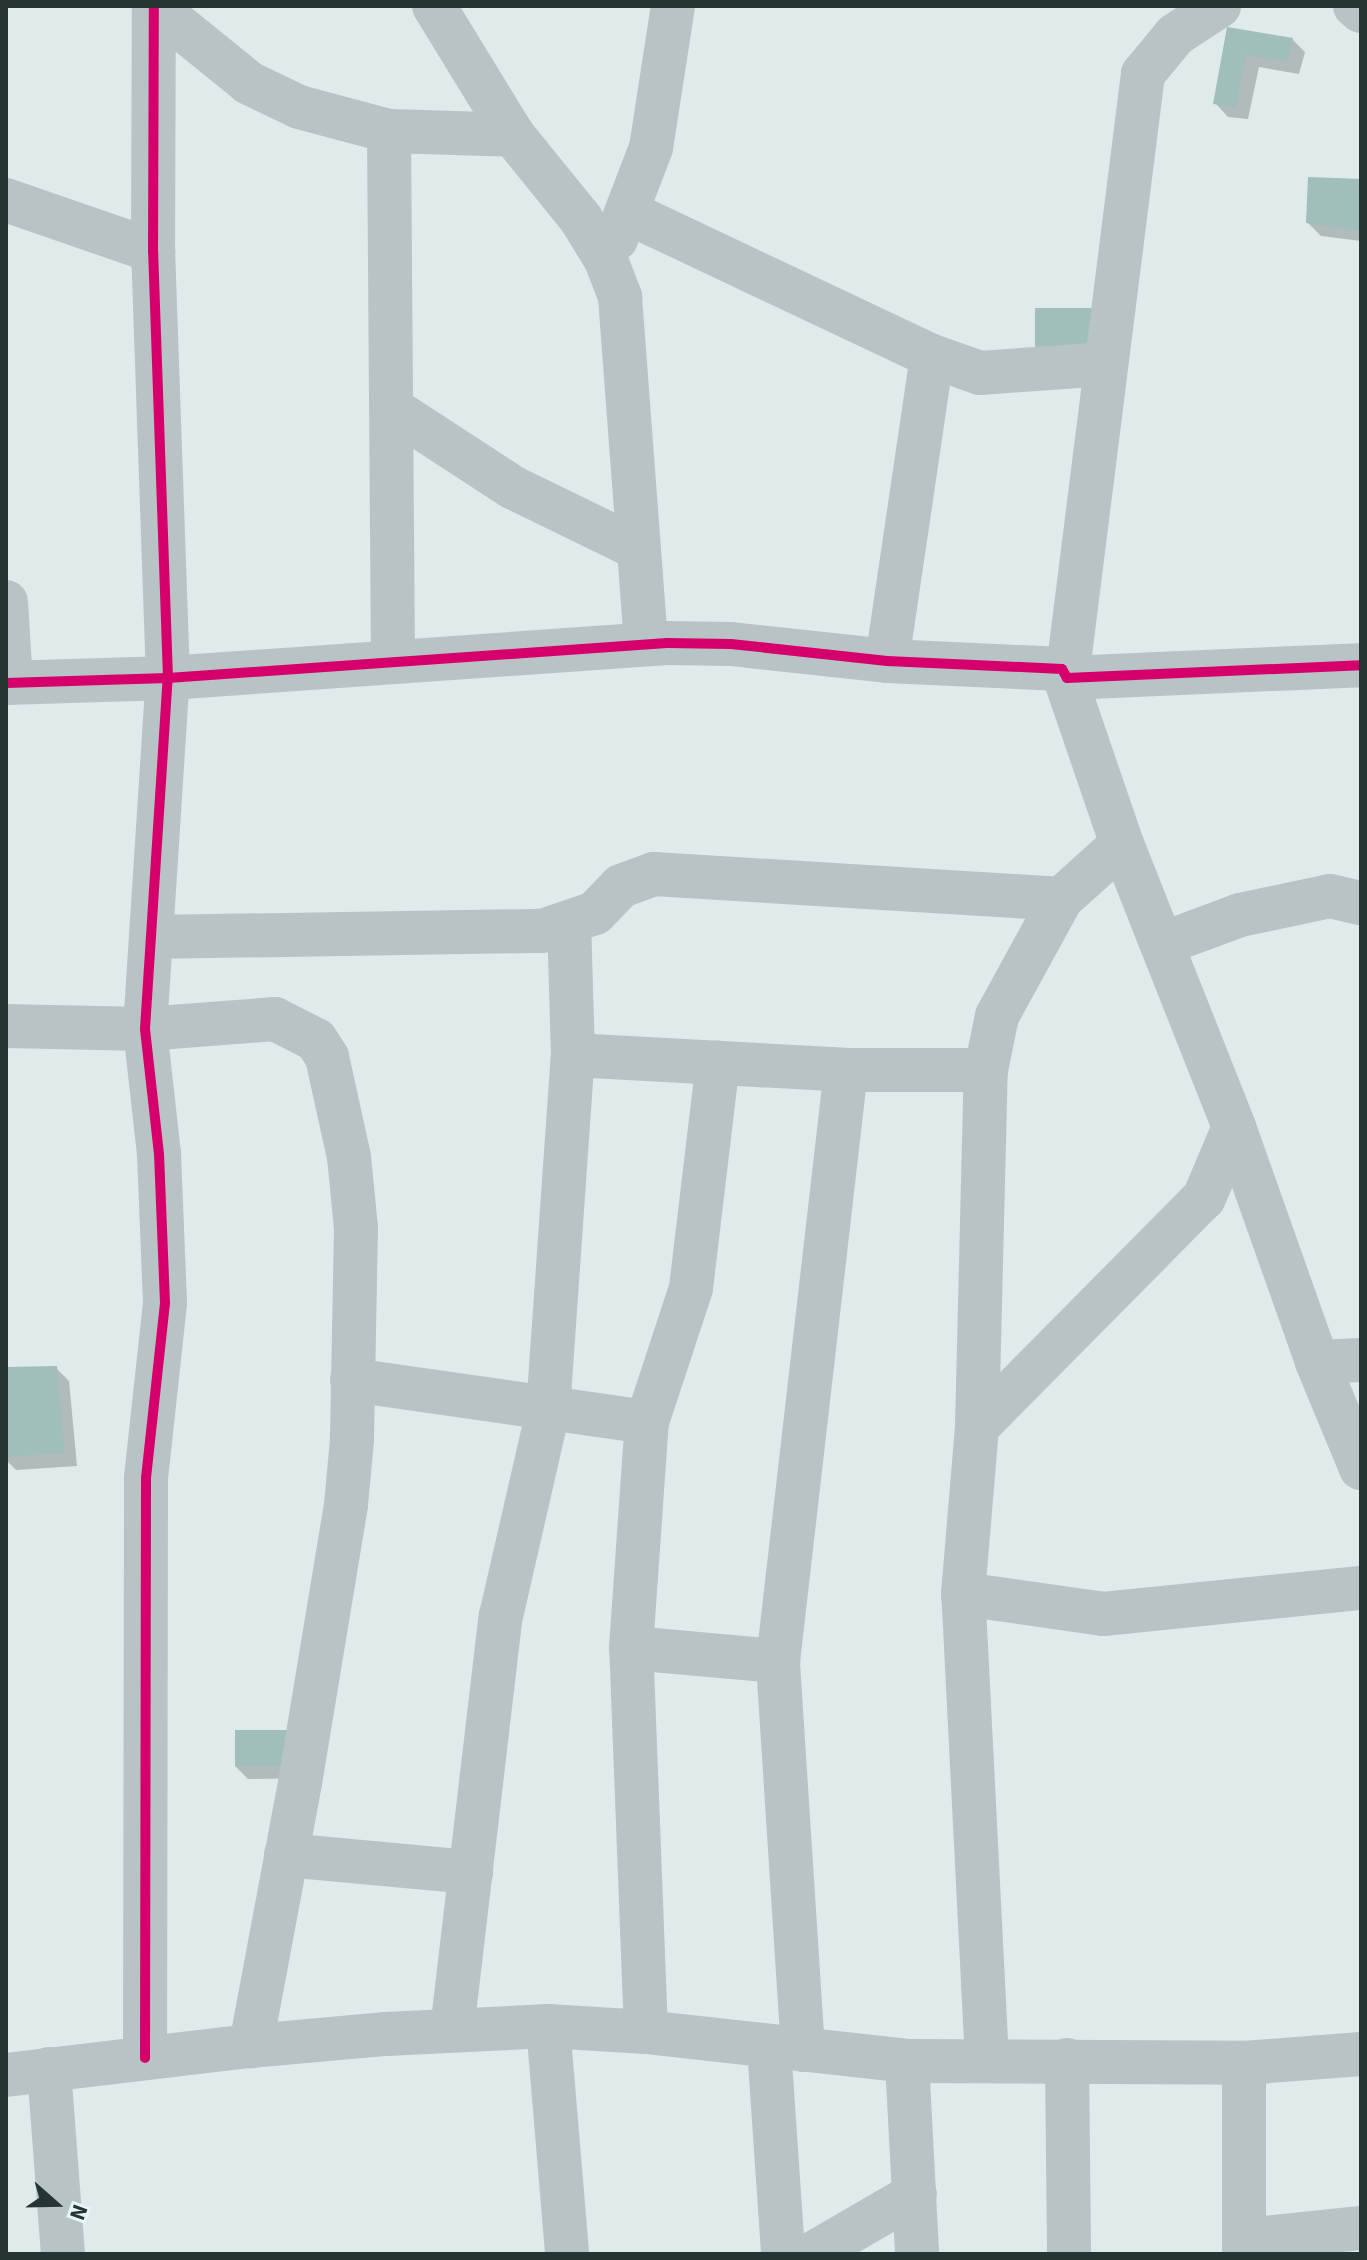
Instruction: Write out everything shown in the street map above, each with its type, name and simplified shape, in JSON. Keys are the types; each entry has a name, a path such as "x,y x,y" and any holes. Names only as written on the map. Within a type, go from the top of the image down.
{"street":[{"path":"154,6 249,83 299,107 389,131 513,135"},
{"path":"145,2058 146,1478 165,1303 159,1154 145,1029 168,678 153,251 154,6"},
{"path":"434,6 513,135 581,219 606,260 620,297 646,644"},
{"path":"606,260 629,213 651,148 673,6"},
{"path":"1219,6 1175,35 1143,74 1064,673 1122,844 1234,1127 1317,1362 1361,1468"},
{"path":"1355,6 1361,11"},
{"path":"389,131 394,410 393,662"},
{"path":"6,200 153,251"},
{"path":"629,213 932,356 980,373 1106,364"},
{"path":"887,661 932,356"},
{"path":"394,410 512,487 639,549"},
{"path":"6,602 8,683 168,678 646,644 731,644 887,661 1064,673 1361,665"},
{"path":"987,2061 963,1594 977,1427 986,1070 997,1016 1061,899 1122,844"},
{"path":"151,937 542,931 595,913 621,886 654,874 1061,899"},
{"path":"1162,944 1240,915 1330,896 1361,903"},
{"path":"452,2030 501,1616 548,1410 573,1055 569,924"},
{"path":"6,1026 145,1029 275,1019 316,1040 327,1057 349,1157 356,1228 346,1505 251,2046"},
{"path":"573,1055 846,1070 986,1070"},
{"path":"646,2032 631,1648 647,1422 691,1288 718,1063"},
{"path":"783,2254 786,2048 778,1661 846,1070"},
{"path":"977,1427 1204,1198 1234,1127"},
{"path":"1317,1362 1361,1360"},
{"path":"352,1380 647,1422"},
{"path":"963,1594 1103,1614 1361,1588"},
{"path":"631,1648 778,1661"},
{"path":"286,1855 471,1872"},
{"path":"6,2075 251,2046 452,2030 548,2026 646,2032 907,2061 1244,2063 1342,2055 1361,2018"},
{"path":"548,2026 567,2254"},
{"path":"1067,2060 1069,2254"},
{"path":"907,2061 917,2254"},
{"path":"1244,2063 1244,2247 1361,2228"},
{"path":"49,2069 63,2254"},
{"path":"812,2254 915,2194"}],"building":[{"path":"1227,27 1293,38 1287,62 1246,55 1236,107 1213,104"},
{"path":"1308,177 1361,179 1361,231 1306,223"},
{"path":"1035,308 1105,308 1105,351 1035,351"},
{"path":"57,1366 65,1453 6,1457 6,1367"},
{"path":"235,1730 302,1730 302,1766 235,1766"}],"cycle path":[{"path":"145,2058 146,1478 165,1303 159,1154 145,1029 168,678 153,251 154,6"},
{"path":"6,683 168,678 667,643 731,644 887,661 1062,669 1067,678 1361,665"}]}
